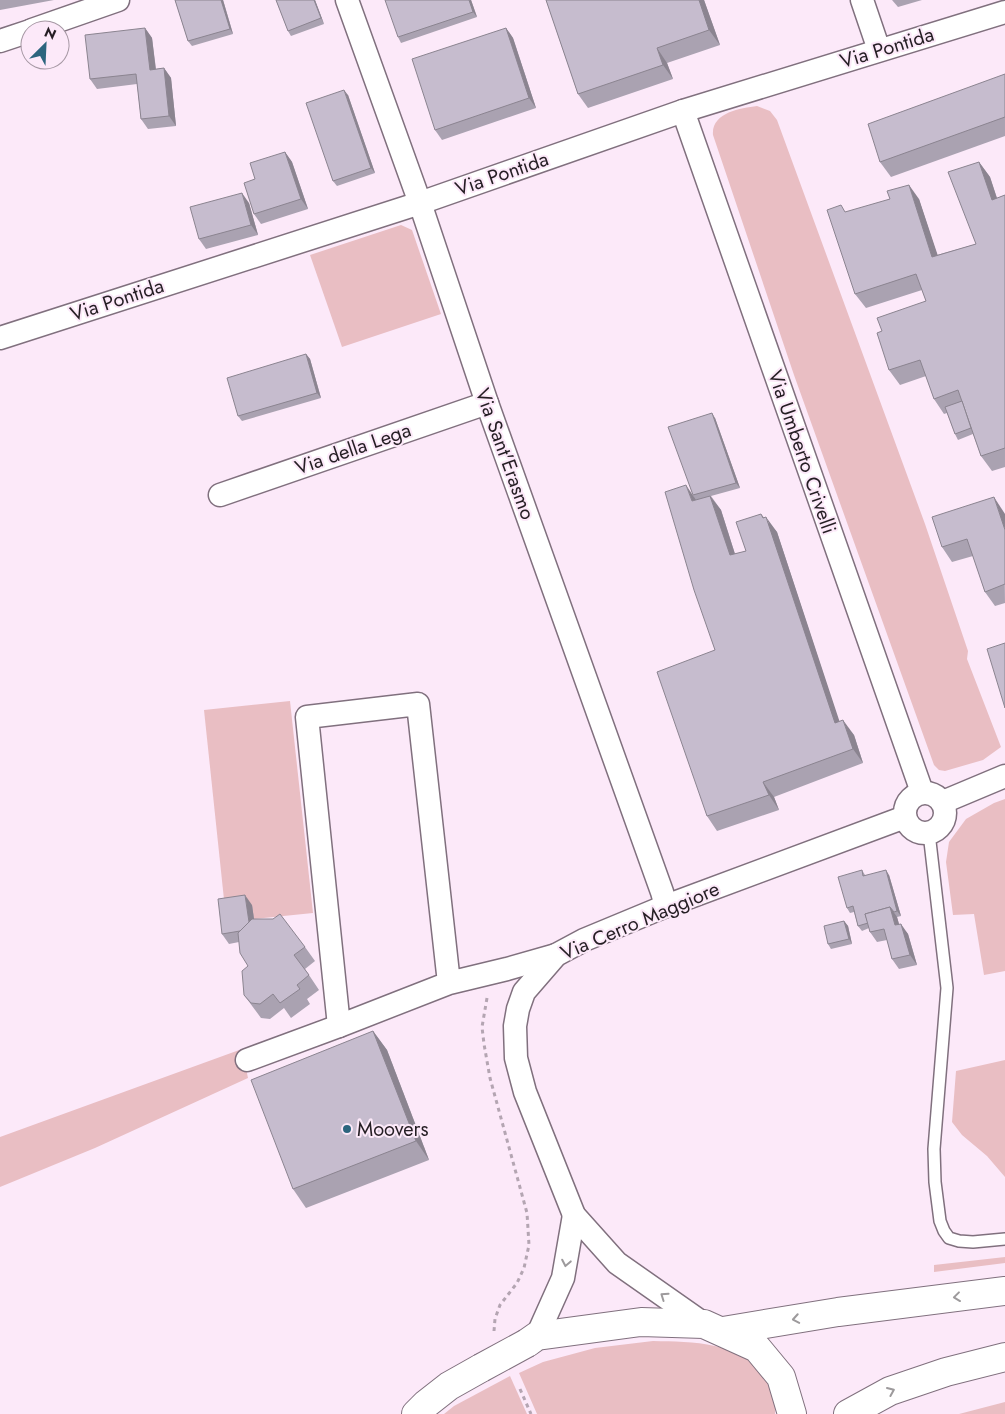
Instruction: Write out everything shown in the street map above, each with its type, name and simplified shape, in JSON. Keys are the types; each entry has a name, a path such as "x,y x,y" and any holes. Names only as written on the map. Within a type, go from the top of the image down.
{"street":[{"path":"60,20 118,0"},
{"name":"Via Sant'Erasmo","path":"346,0 420,203 486,403 666,906"},
{"path":"862,0 879,50"},
{"name":"Via Pontida","path":"0,338 420,203 683,111 1005,12"},
{"path":"0,41 20,34"},
{"name":"Via Umberto Crivelli","path":"683,111 922,792"},
{"name":"Via della Lega","path":"220,495 486,403"},
{"path":"339,1026 307,717 418,704 449,983"},
{"path":"943,802 1005,776"},
{"path":"922,792 934,794 943,802 946,814 944,821 935,831 922,833 911,828 905,817 906,804 910,798 922,792"},
{"name":"Via Cerro Maggiore","path":"714,1327 617,1263 574,1215 525,1092 516,1058 515,1026 524,992 556,954 584,940 666,906 905,817"},
{"path":"247,1060 449,983 507,969 556,954"},
{"path":"532,1339 563,1278 574,1215"},
{"path":"416,1414 448,1386 532,1339 641,1322 714,1327 1005,1291"},
{"path":"714,1327 758,1348 780,1377 792,1414"},
{"path":"848,1414 890,1391 946,1372 1005,1357"}],"lane":[{"path":"929,833 948,988 934,1149 935,1182 940,1221 944,1231 950,1238 958,1241 973,1242 1005,1239"}],"path":[{"path":"494,1331 500,1305 517,1283 524,1268 529,1245 528,1213"},
{"path":"520,1389 531,1414"}],"shaded area":[{"path":"757,106 770,111 777,120 925,524 968,651 967,659 1001,747 983,760 945,771 939,770 934,765 794,375 713,135 717,121 728,113"},
{"path":"401,225 412,230 441,314 342,347 310,255"},
{"path":"290,701 313,913 254,919 225,909 204,710"},
{"path":"1005,799 1005,971 984,975 974,914 953,915 946,862 949,842 966,819"},
{"path":"242,1049 248,1078 95,1148 0,1187 0,1137"},
{"path":"1005,1060 1005,1177 987,1156 962,1135 952,1122 956,1071"},
{"path":"1005,1257 1005,1263 934,1272 934,1265"},
{"path":"653,1341 705,1344 738,1354 752,1363 763,1375 775,1405 775,1414 537,1414 519,1373 543,1362 595,1348"},
{"path":"510,1376 527,1414 444,1414 454,1406"},
{"path":"1005,1402 1005,1414 959,1414"}],"building":[{"path":"175,0 221,0 230,29 188,41"},
{"path":"276,0 314,0 321,18 288,31"},
{"path":"385,0 469,0 473,12 398,37"},
{"path":"546,0 699,0 709,30 657,48 663,65 578,94"},
{"path":"145,28 150,70 164,68 169,116 141,119 136,74 90,79 85,35"},
{"path":"506,28 529,98 435,130 412,59"},
{"path":"1005,74 1005,117 880,162 868,124"},
{"path":"344,90 371,168 333,181 306,103"},
{"path":"285,152 301,199 254,214 244,183 255,179 250,163"},
{"path":"979,162 992,200 1005,195 1005,448 981,456 958,390 934,399 920,360 889,370 877,333 882,331 877,318 926,301 916,274 855,294 827,210 841,205 845,212 890,199 887,191 909,185 932,257 976,244 948,172"},
{"path":"242,193 251,225 199,239 190,207"},
{"path":"306,354 317,393 238,416 227,378"},
{"path":"962,401 971,428 955,434 945,407"},
{"path":"712,413 736,483 693,495 668,427"},
{"path":"686,485 692,501 710,496 730,555 746,551 736,522 761,514 763,518 766,517 835,723 843,720 853,749 763,782 769,795 707,816 657,672 715,650 694,590 665,492"},
{"path":"994,497 1005,530 1005,584 985,592 967,539 942,547 932,517"},
{"path":"1005,643 1005,708 987,649"},
{"path":"862,870 863,876 886,870 897,911 894,912 890,907 865,914 868,923 858,926 853,906 847,908 838,877"},
{"path":"245,895 249,922 240,931 222,934 218,899"},
{"path":"890,907 895,925 901,924 910,955 892,959 884,929 870,932 865,914"},
{"path":"280,914 305,947 294,955 309,975 297,985 300,989 280,1003 273,994 260,1004 251,1003 244,995 242,971 248,966 240,953 238,933 252,919 273,919"},
{"path":"844,921 849,939 828,944 824,926"},
{"name":"Moovers","path":"373,1031 416,1141 293,1189 251,1080"}],"place":[{"name":"Moovers","path":"347,1129"}]}
